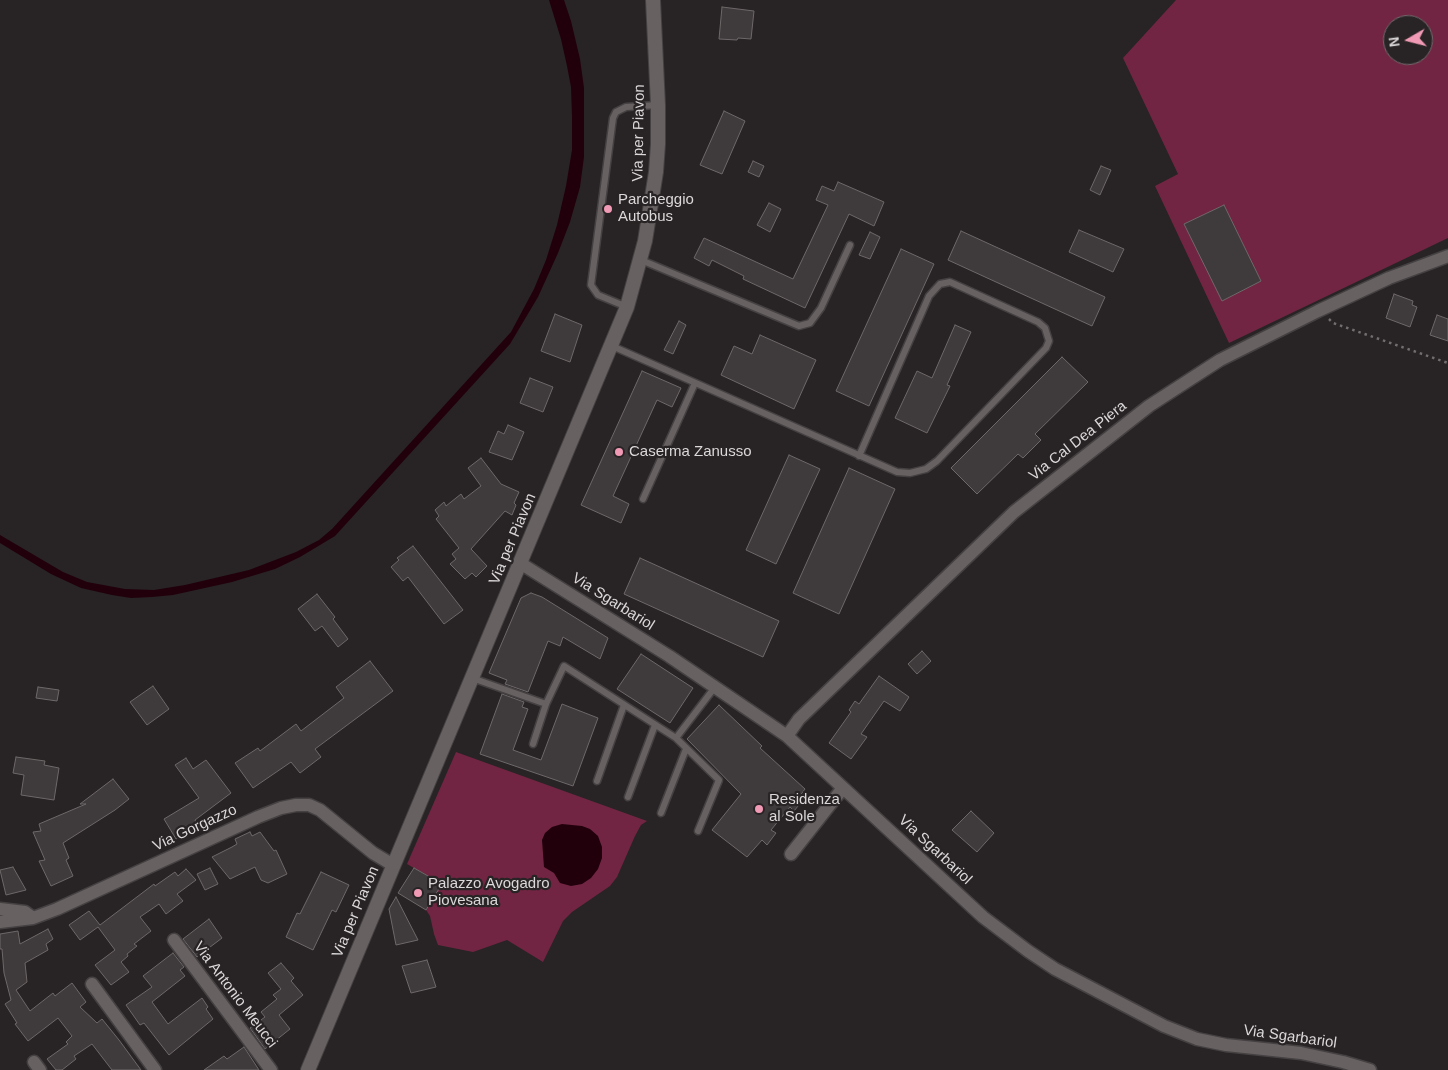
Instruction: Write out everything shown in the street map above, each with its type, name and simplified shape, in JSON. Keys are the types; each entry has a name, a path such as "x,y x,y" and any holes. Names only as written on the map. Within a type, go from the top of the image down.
{"street":[{"name":"Via per Piavon","path":"308,1070 612,346 627,306 641,260 656,172 658,105 653,0"},
{"name":"Via Cal Dea Piera","path":"787,736 799,718 1014,512 1149,406 1220,360 1389,278 1448,256"},
{"name":"Via Sgarbariol","path":"520,563 669,656 787,736 983,917 1028,952 1063,973 1164,1026 1196,1039 1226,1045 1301,1053 1370,1070"},
{"path":"791,854 843,788"},
{"name":"Via Gorgazzo","path":"0,922 32,918 57,909 258,817 281,808 296,805 309,806 320,810 373,853 393,865"},
{"path":"0,909 25,912 32,918"},
{"name":"Via Antonio Meucci","path":"174,940 271,1070"},
{"path":"92,984 155,1070"}],"lane":[{"path":"627,306 598,296 591,285 613,118 616,112 626,107 658,105"},
{"path":"641,260 799,326 810,323 821,308 850,245"},
{"path":"612,346 859,456 903,474 926,469 936,461 1046,348 1049,341 1045,328 1038,322 950,282 940,284 930,296 859,456"},
{"path":"643,499 696,383"},
{"path":"533,744 546,704 564,666 676,738 719,780 698,830"},
{"path":"472,678 546,704"},
{"path":"676,738 715,687"},
{"path":"596,781 624,704"},
{"path":"628,797 655,725"},
{"path":"661,813 686,749"}],"path":[{"path":"1318,311 1333,322 1448,363"}],"shaded area":[{"path":"549,0 564,0 580,59 584,88 584,157 580,187 570,222 558,253 538,297 510,344 335,536 300,557 275,569 232,582 173,595 131,598 81,588 51,574 0,543 0,535 63,572 87,582 125,589 154,590 249,570 296,552 319,540 332,529 511,332 534,289 546,260 557,225 572,150 571,87 561,39"},
{"path":"1176,0 1448,0 1448,238 1229,343 1155,186 1178,174 1123,58"},
{"path":"456,752 647,821 641,825 635,836 617,877 610,886 572,912 563,921 543,962 507,940 473,952 438,945 430,916 426,910 442,884 407,864"},
{"path":"562,824 582,826 590,829 598,836 602,847 602,858 598,869 591,878 582,884 571,886 560,883 554,873 544,867 542,840 545,833 552,827"}],"building":[{"path":"722,7 754,11 751,39 719,39"},
{"path":"724,111 745,121 722,174 700,165"},
{"path":"753,161 764,166 759,177 748,172"},
{"path":"1101,166 1111,170 1100,195 1090,190"},
{"path":"838,182 884,202 874,226 849,214 805,308 743,279 744,276 712,260 709,266 694,258 704,238 793,279 828,205 816,200 822,186 834,191"},
{"path":"769,203 781,209 770,232 757,225"},
{"path":"1224,205 1261,281 1222,301 1184,224"},
{"path":"1079,230 1124,249 1113,272 1069,252"},
{"path":"961,231 1105,297 1092,326 948,260"},
{"path":"870,232 880,237 870,259 859,255"},
{"path":"901,249 934,264 869,406 836,391"},
{"path":"1394,294 1413,301 1412,305 1417,307 1410,327 1386,318"},
{"path":"555,314 582,325 570,362 541,351"},
{"path":"1437,315 1448,319 1448,341 1430,335"},
{"path":"679,321 686,325 673,354 664,350"},
{"path":"955,325 971,332 947,385 950,386 927,433 895,418 917,371 932,378"},
{"path":"760,335 816,360 794,409 721,375 734,346 752,354"},
{"path":"1062,357 1088,382 1035,434 1041,440 1023,458 1018,454 977,494 951,468"},
{"name":"Caserma Zanusso","path":"642,371 681,388 672,407 657,400 613,496 629,504 621,523 581,505"},
{"path":"530,378 553,387 543,412 520,403"},
{"path":"508,425 524,432 512,460 489,452 498,431 504,434"},
{"path":"789,455 820,469 776,564 746,550"},
{"path":"481,458 501,484 519,492 514,503 516,505 512,515 505,511 471,549 487,566 476,577 472,573 465,579 450,564 456,559 452,554 459,548 436,519 439,516 435,510 444,502 446,506 461,494 464,499 481,486 468,468"},
{"path":"849,468 895,489 839,614 793,593"},
{"path":"413,546 463,610 444,624 408,577 403,581 391,567 399,560 397,558"},
{"path":"640,558 779,621 763,657 624,594"},
{"path":"531,593 542,597 608,638 600,659 563,637 560,646 548,641 528,692 505,684 507,680 489,673 521,598"},
{"path":"317,594 335,617 333,619 348,639 338,647 322,626 315,631 298,609"},
{"path":"922,651 931,661 917,674 908,664"},
{"path":"641,654 693,688 670,723 617,689"},
{"path":"370,661 393,691 315,749 321,757 300,773 291,762 253,788 235,763 258,748 260,751 296,724 301,731 344,698 336,687"},
{"path":"879,676 909,697 900,711 884,701 861,734 867,737 851,759 829,743 851,712 849,710 855,701 859,704"},
{"path":"153,686 169,709 147,725 130,702"},
{"path":"38,687 59,690 57,701 36,698"},
{"path":"502,694 524,702 522,707 528,709 513,750 541,760 562,704 598,718 573,786 480,754"},
{"path":"719,705 762,746 760,748 805,789 799,797 803,800 794,811 790,807 771,830 776,833 767,845 762,840 747,857 712,830 741,794 687,739"},
{"path":"16,757 45,761 44,765 59,768 54,800 21,795 24,775 13,773"},
{"path":"186,758 193,769 206,760 231,793 195,820 198,826 176,839 164,819 199,798 175,765"},
{"path":"113,779 129,799 63,843 69,858 66,860 73,876 51,886 39,861 45,860 33,832 41,831 39,824 86,804 80,804"},
{"path":"971,811 994,833 977,852 952,830"},
{"path":"250,832 252,836 260,832 274,851 276,850 287,874 268,883 261,880 255,867 230,879 212,857 237,844 235,839"},
{"path":"13,867 26,890 6,895 0,870"},
{"path":"210,868 218,884 205,890 197,874"},
{"name":"Palazzo Avogadro Piovesana","path":"414,868 442,884 426,910 398,893"},
{"path":"186,869 196,880 177,894 183,901 166,914 159,904 140,917 151,931 134,944 137,946 121,962 129,972 111,985 95,965 115,950 98,927 80,940 69,925 89,911 100,925 154,884 155,886 175,872 178,876"},
{"path":"321,872 349,885 336,912 332,910 313,950 286,937 297,913 300,914"},
{"path":"396,897 418,940 396,945 389,909"},
{"path":"209,919 222,938 197,957 183,939"},
{"path":"48,929 53,939 46,944 48,950 25,963 27,982 16,990 30,1011 53,993 55,996 72,983 86,1002 80,1007 97,1023 102,1019 141,1070 112,1070 92,1044 74,1056 76,1059 62,1070 56,1070 47,1059 68,1044 66,1042 72,1036 58,1018 28,1041 15,1024 17,1023 5,1004 11,1000 4,973 2,949 0,949 0,934 18,931 20,944"},
{"path":"173,953 184,967 180,970 185,976 152,1002 168,1024 202,998 208,1007 206,1009 213,1019 169,1055 144,1023 140,1025 126,1005 152,987 143,976"},
{"path":"427,960 436,987 411,993 402,966"},
{"path":"281,963 294,978 291,981 303,995 279,1015 290,1029 265,1049 250,1028 265,1017 261,1012 277,999 273,995 281,989 268,973"},
{"path":"244,1047 259,1070 204,1070 224,1056 227,1059"}],"place":[{"name":"Parcheggio Autobus","path":"608,209"},
{"name":"Caserma Zanusso","path":"619,452"},
{"name":"Residenza al Sole","path":"759,809"},
{"name":"Palazzo Avogadro Piovesana","path":"418,893"}]}
